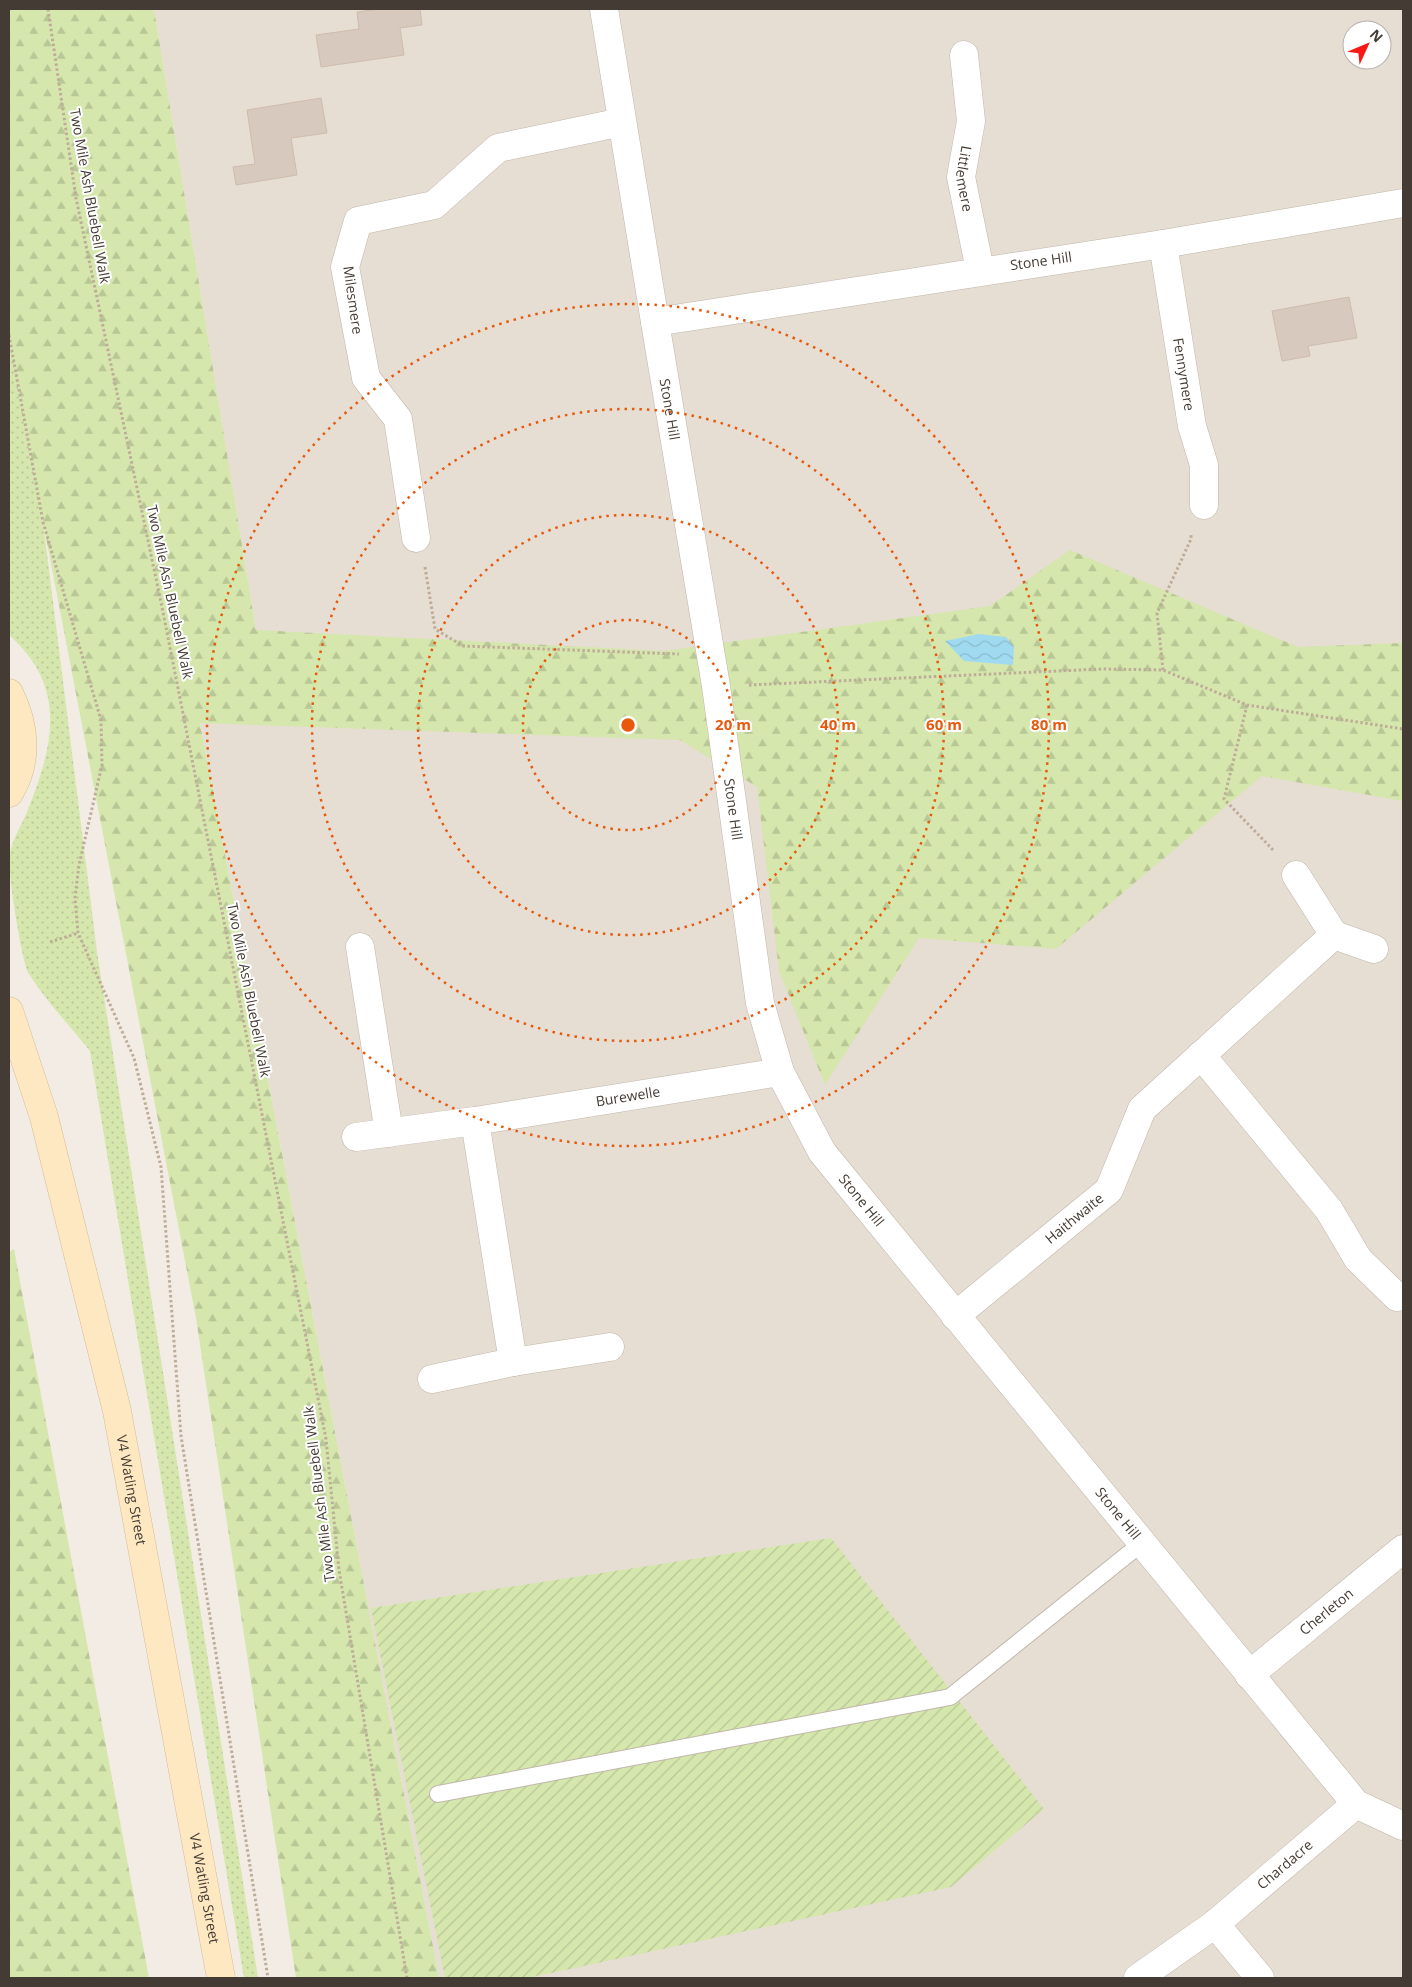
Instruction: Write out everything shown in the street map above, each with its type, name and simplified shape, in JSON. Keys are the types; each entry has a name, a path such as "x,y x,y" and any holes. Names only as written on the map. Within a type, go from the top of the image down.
{"street":[{"path":"604,9 655,322"},
{"name":"Littlemere","path":"964,56 971,121 961,176 980,270"},
{"name":"Milesmere","path":"416,538 398,419 366,378 345,267 358,221 434,205 498,148 622,122"},
{"name":"Stone Hill","path":"1403,202 1163,244 980,270 655,322 716,686 760,1003 780,1072 822,1152 1248,1675 1356,1804 1403,1826"},
{"name":"Fennymere","path":"1163,244 1192,426 1204,465 1204,505"},
{"path":"9,692 17,709 23,734 22,760 9,793"},
{"path":"1296,874 1334,936 1374,949"},
{"name":"Haithwaite","path":"955,1316 1109,1190 1142,1108 1334,936"},
{"path":"360,947 389,1132"},
{"name":"V4 Watling Street","path":"9,1011 44,1117 117,1412 221,1978"},
{"path":"1202,1055 1329,1210 1358,1259 1397,1297"},
{"name":"Burewelle","path":"356,1137 475,1121 780,1072"},
{"path":"475,1121 513,1362"},
{"path":"432,1379 513,1362 610,1347"},
{"name":"Cherleton","path":"1248,1675 1403,1549"},
{"name":"Chardacre","path":"1138,1978 1215,1924 1356,1804"},
{"path":"1215,1924 1260,1978"}],"lane":[{"path":"438,1794 950,1697 1142,1543"}],"path":[{"name":"Two Mile Ash Bluebell Walk","path":"48,9 76,198 164,617 326,1439 339,1570 407,1978"},
{"path":"9,335 43,522 101,720 102,765 79,865 75,898 78,933 134,1058 161,1168 181,1436 268,1978"},
{"path":"1162,670 1157,613 1191,539 1189,513 1204,505"},
{"path":"416,538 424,564 435,629 463,646 711,656"},
{"path":"716,686 1102,669 1162,670 1248,705 1403,728"},
{"path":"1248,705 1224,799 1296,874"},
{"path":"50,942 78,933"}],"shaded area":[{"path":"154,9 1403,9 1403,1978 439,1978 200,722 256,630"}],"green space":[{"path":"9,9 154,9 256,630 664,651 990,606 1070,550 1298,647 1403,643 1403,801 1262,776 1056,949 919,938 825,1085 779,971 757,787 680,740 200,723 439,1978 296,1978 196,1318 43,522 9,335"},
{"path":"9,335 43,522 97,952 258,1978 244,1978 90,1051 50,1004 29,974 19,937 13,898 9,867 10,853 44,764 49,741 50,719 48,697 41,676 28,655 9,635"},
{"path":"14,1249 149,1978 9,1978 9,1252"},
{"path":"831,1538 1044,1809 951,1887 528,1978 445,1978 371,1608"}],"water":[{"path":"979,634 1006,637 1014,647 1013,665 964,661 945,641"}],"building":[{"path":"378,9 420,9 422,25 400,28 404,55 321,67 316,35 359,29 357,12"},
{"path":"321,98 327,133 291,138 297,175 236,185 233,167 255,164 247,110"},
{"path":"1349,297 1357,338 1308,346 1310,356 1282,361 1272,311"}]}
